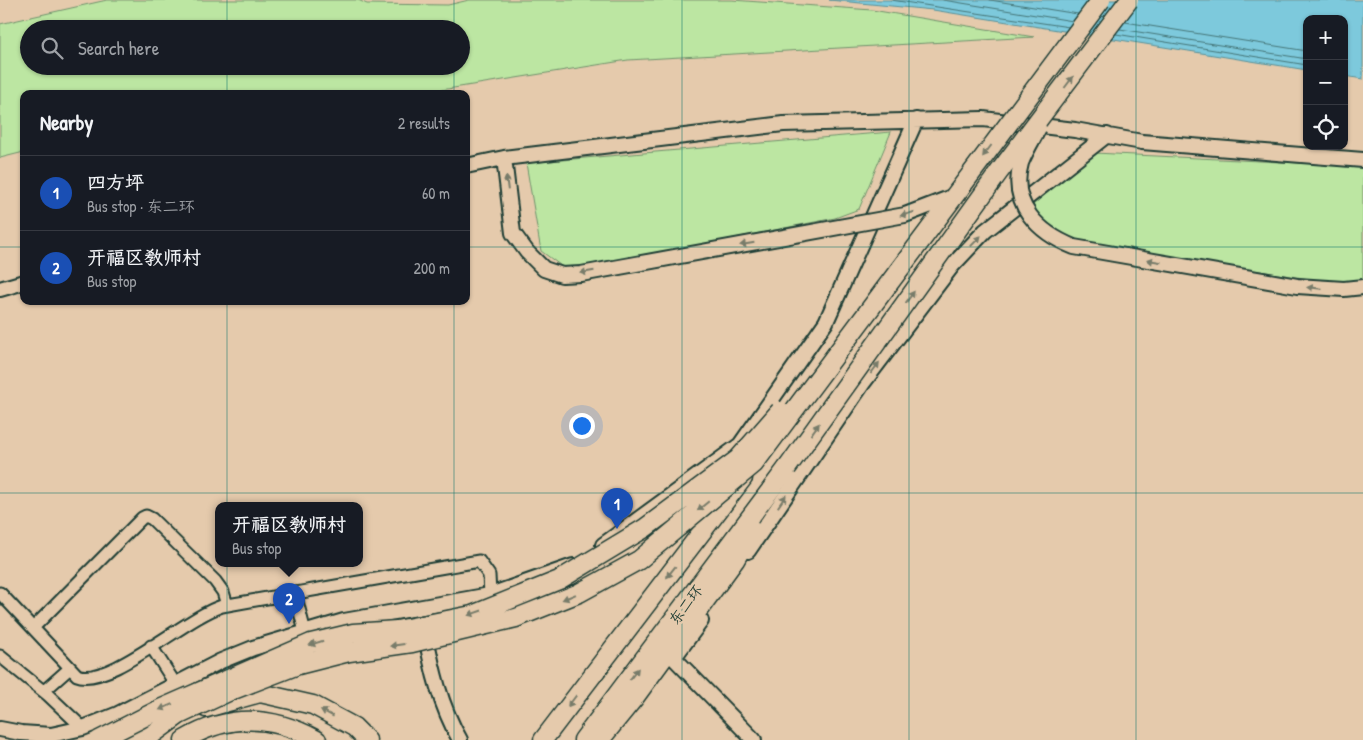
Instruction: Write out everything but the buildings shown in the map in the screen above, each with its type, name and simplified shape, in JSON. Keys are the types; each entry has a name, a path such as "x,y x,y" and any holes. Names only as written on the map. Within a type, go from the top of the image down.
{"highway":[{"path":"543,740 754,464 1101,0"},
{"path":"600,740 635,697 736,560 787,468 999,172 1047,111 1129,0"},
{"path":"99,740 162,708 311,643 353,633 397,630 472,615 559,580 645,528 738,459 899,269"},
{"path":"149,737 179,715 228,692 298,664 349,652 412,643 516,618 579,593 639,560 754,464"},
{"name":"东二环","path":"583,740 787,468"},
{"path":"179,715 260,693 312,705 354,727 367,740"},
{"path":"184,740 203,729 246,719 296,728 317,740"}],"street":[{"path":"1047,111 1021,163 1019,182 1022,203 1032,219 1045,233 1059,241 1074,247 1297,286 1337,289 1363,287"},
{"path":"470,165 504,158 783,124 983,119 1107,135 1142,142 1363,160"},
{"path":"0,729 21,733 51,735 83,728 101,722 229,658 305,632 344,621 490,595 577,564 740,445 826,322 916,120"},
{"path":"611,740 674,658 863,383 952,266 985,231 1107,135"},
{"path":"504,158 513,233 527,252 544,269 562,274 581,274 905,215 952,197"},
{"path":"0,289 20,283"},
{"path":"33,628 146,516 152,519 215,582 223,592 228,605"},
{"path":"0,593 70,668 84,678 104,674 198,616 228,605 480,561 489,575 490,595"},
{"path":"295,593 305,632"},
{"path":"421,608 433,675 444,707 460,740"},
{"path":"151,646 176,685"},
{"path":"0,656 44,691 83,728"},
{"path":"674,658 754,740"},
{"path":"44,691 70,668"},
{"path":"90,740 101,722"}],"green space":[{"path":"107,0 358,0 367,4 448,5 469,0 732,0 872,10 1034,37 628,60 441,90 20,90 20,153 0,158 0,24"},
{"path":"891,132 859,209 835,218 568,271 541,251 526,163"},
{"path":"1094,153 1363,166 1363,280 1328,282 1078,242 1059,235 1035,216 1033,205"}],"water":[{"path":"829,0 1363,0 1363,79 1348,77 1348,15 1303,15 1303,69 933,10"}],"place":[{"name":"四方坪","path":"617,529"},
{"name":"开福区教师村","path":"289,624"}]}
